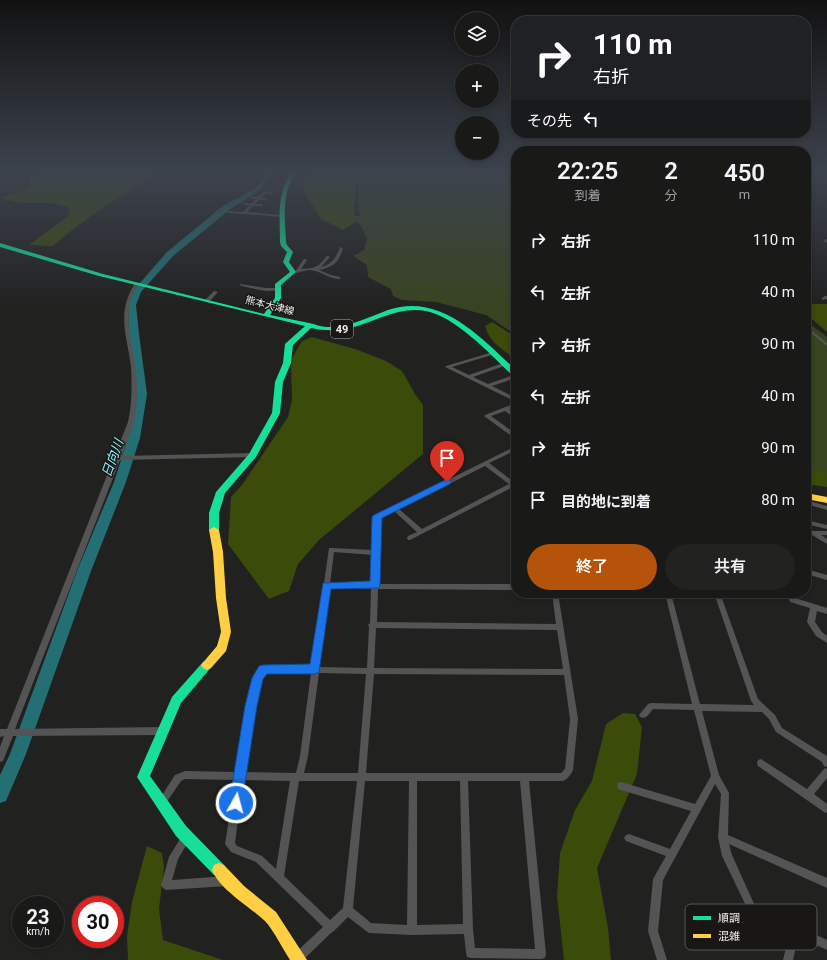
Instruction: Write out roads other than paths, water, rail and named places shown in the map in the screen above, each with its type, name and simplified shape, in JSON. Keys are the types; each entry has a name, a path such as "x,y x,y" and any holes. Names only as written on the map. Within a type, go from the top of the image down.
{"street":[{"path":"281,218 284,246 290,252 286,262 295,272"},
{"name":"熊本大津線","path":"0,245 101,275 266,316 327,329 344,329 403,308 423,308 442,313 462,325 511,370"},
{"path":"295,272 324,268 332,264 339,257 341,248"},
{"path":"311,269 320,266 328,257"},
{"path":"266,316 278,298 278,284 295,272 305,260"},
{"path":"311,269 333,278 338,278"},
{"path":"0,758 12,732 56,614 118,458 133,414 134,379 126,318 126,306 130,292 141,285"},
{"path":"242,285 266,289 277,288"},
{"path":"207,301 216,292"},
{"path":"309,326 289,344 287,363 279,382 276,413 253,455 221,492 214,513 213,526 218,552 221,598 226,632 222,648 176,700 143,777 186,837 228,881 271,916 299,959 348,910 362,778 377,553 377,517 511,450"},
{"path":"811,331 827,345"},
{"path":"493,353 448,367 511,398"},
{"path":"469,377 505,364"},
{"path":"488,386 511,377"},
{"path":"511,407 487,416 511,433"},
{"path":"505,409 511,413"},
{"path":"118,458 253,455"},
{"path":"485,463 511,481"},
{"path":"410,538 511,486"},
{"path":"811,497 827,500"},
{"path":"811,503 827,508"},
{"path":"395,509 421,532"},
{"path":"811,523 827,527"},
{"path":"811,533 827,533"},
{"path":"811,534 827,542"},
{"path":"278,878 297,777 304,756 331,550 377,553"},
{"path":"811,573 827,578"},
{"path":"326,586 511,586"},
{"path":"161,803 178,778 185,775 362,778 563,777 569,770 574,719 556,598"},
{"path":"669,598 716,776 724,793 724,837 727,856 750,904"},
{"path":"719,598 755,701 772,717 779,730 825,759 827,763"},
{"path":"791,598 792,600 827,611"},
{"path":"814,607 814,614 811,622 819,634 827,640"},
{"path":"372,625 560,627"},
{"path":"331,928 259,859 234,849 230,844 239,776 251,706 258,678 263,670 315,669 567,672"},
{"path":"643,715 651,706 698,706 763,709"},
{"path":"0,733 162,731"},
{"path":"761,763 827,809"},
{"path":"808,795 827,772"},
{"path":"662,960 653,930 658,879 716,776"},
{"path":"412,930 413,778"},
{"path":"464,778 468,929 471,953 541,954 524,778"},
{"path":"622,786 697,809"},
{"path":"186,837 174,857 166,885 228,881"},
{"path":"724,837 827,883"},
{"path":"629,838 672,854"},
{"path":"348,910 369,928 412,930 468,929"},
{"path":"817,940 827,945"},
{"path":"788,960 790,950"}],"waterway":[{"name":"日向川","path":"0,795 18,754 84,571 120,482 134,438 142,394 134,334 132,305 137,291 170,254 214,218"}]}
